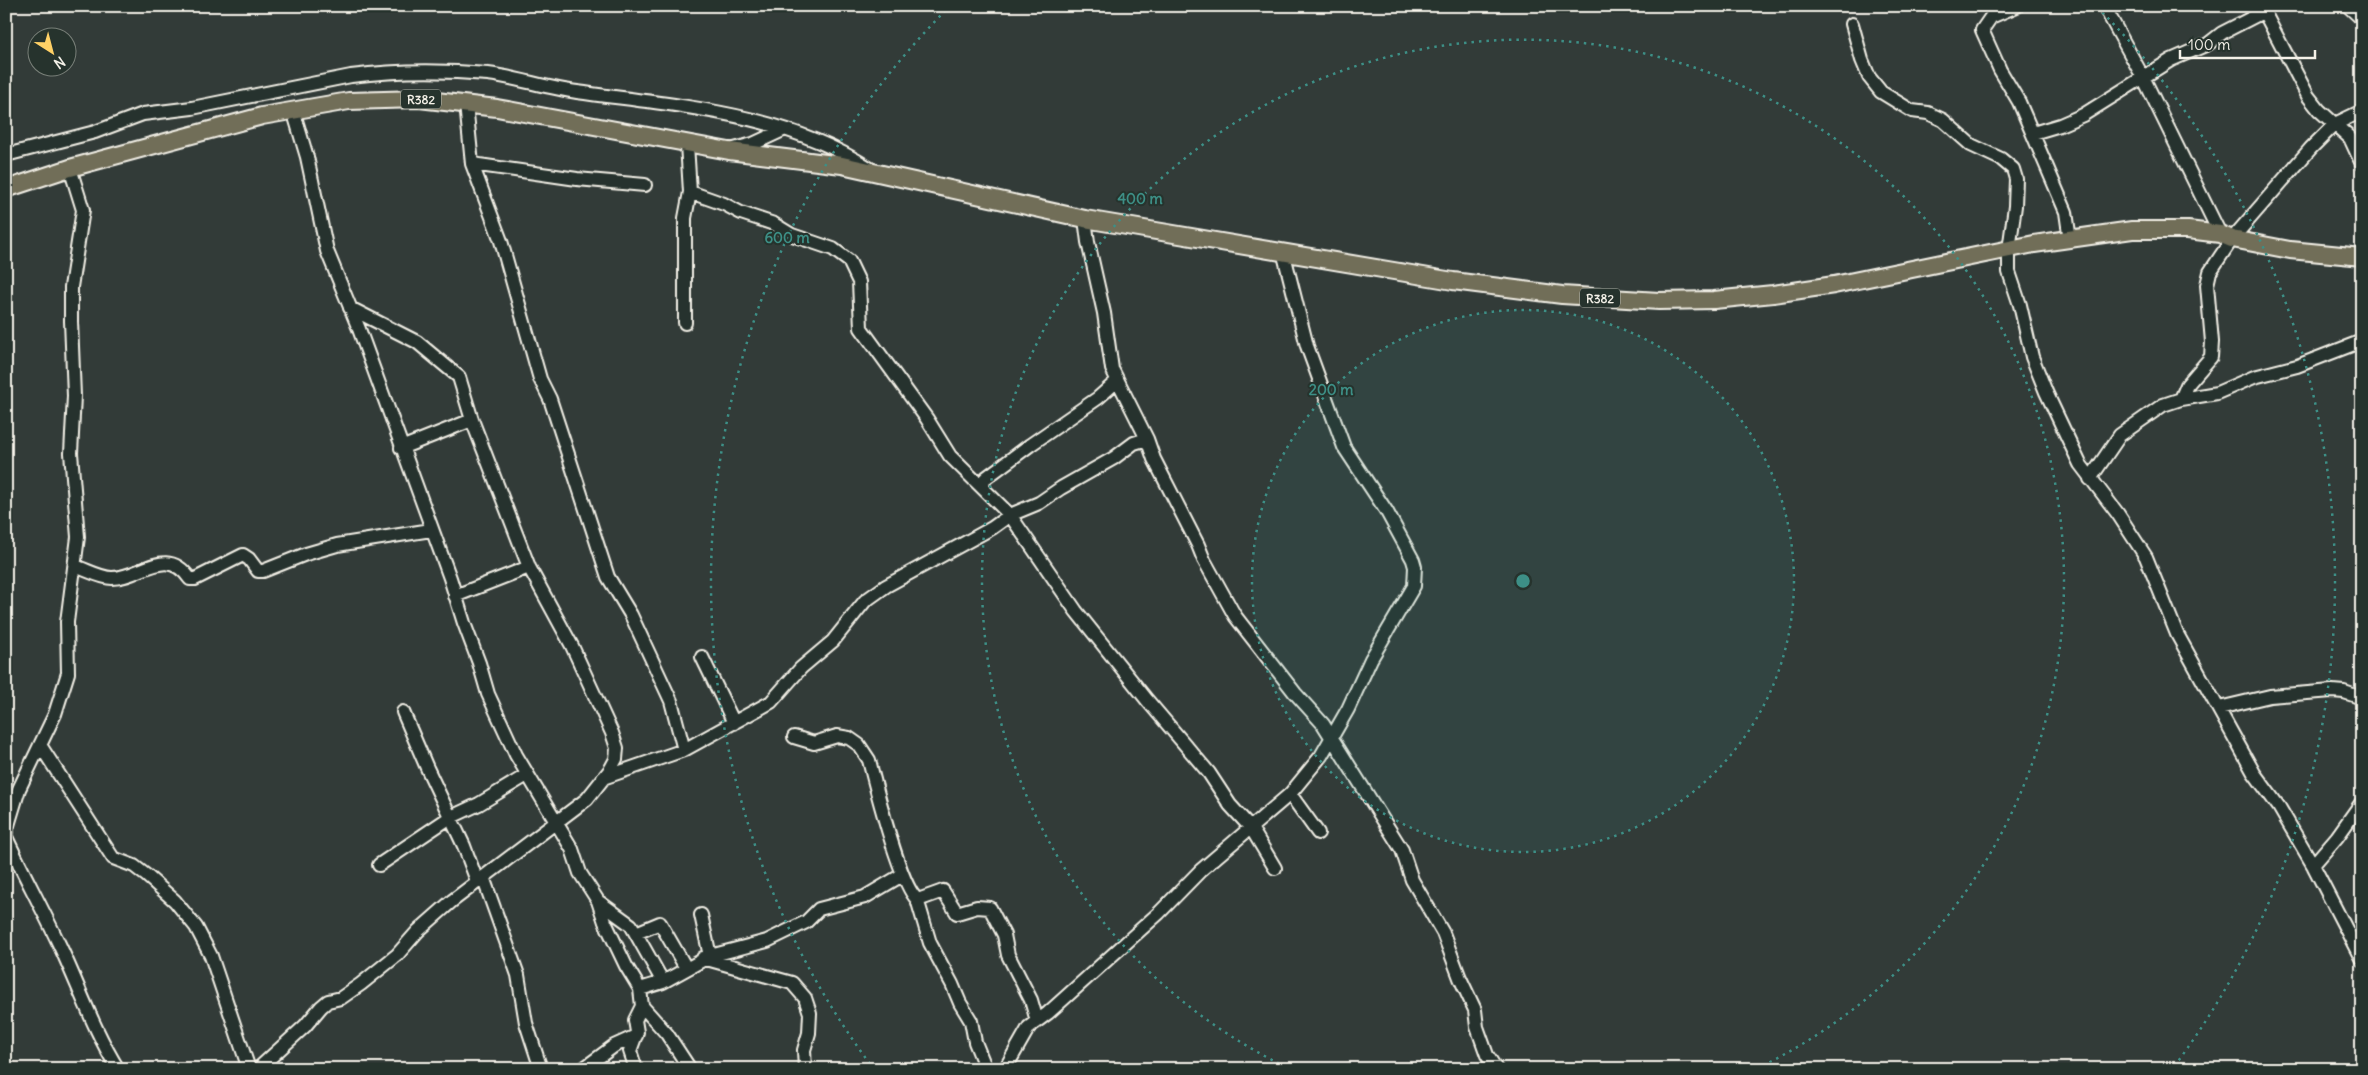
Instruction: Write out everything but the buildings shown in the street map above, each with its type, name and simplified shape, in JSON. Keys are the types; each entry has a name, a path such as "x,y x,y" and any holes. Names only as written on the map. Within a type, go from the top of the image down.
{"main road":[{"name":"R382","path":"6,189 70,168 255,118 293,110 372,98 436,99 687,144 842,165 1085,219 1453,281 1562,295 1659,302 1714,300 1834,285 2034,244 2132,230 2188,230 2290,250 2359,254"}],"street":[{"path":"2017,6 1991,17 1982,30 2033,133 2066,212 2070,240"},
{"path":"2104,6 2226,237"},
{"path":"2348,6 2362,19"},
{"path":"2033,133 2060,125 2083,115 2144,79 2171,60 2208,44 2222,33 2262,9 2308,96 2354,145 2362,164"},
{"path":"1852,24 1862,60 1870,77 1881,92 1912,111 1928,113 1943,120 1971,145 2001,159 2013,169 2016,179 2015,206 2009,250 2009,275 2020,305 2032,357 2080,464 2118,514 2146,557 2177,634 2254,773 2279,808 2313,865 2362,960"},
{"path":"6,155 95,132 143,114 192,108 331,79 406,72 488,74 569,91 679,105 756,120 827,144 874,172"},
{"path":"466,104 472,164 501,241 540,379 550,399 608,577 631,615 671,701 684,750"},
{"path":"293,110 307,157 327,251 359,329 480,663 488,694 527,775 572,849 580,873 598,901 626,966 640,989 642,1006 635,1020 636,1036 630,1051 636,1069"},
{"path":"2181,399 2188,384 2211,357 2212,342 2207,285 2226,237 2335,124 2362,111"},
{"path":"729,150 753,144 783,130"},
{"path":"685,323 685,218 690,192 687,144"},
{"path":"472,164 577,179 645,185"},
{"path":"6,832 19,789 55,714 68,673 67,622 78,537 71,453 74,396 70,321 71,287 83,210 70,168"},
{"path":"690,192 774,224 789,234 833,249 844,256 852,266 858,282 861,328 927,419 950,456 1010,515 1076,611 1147,700 1200,761 1230,805 1251,828 1275,868"},
{"path":"1085,219 1088,242 1104,313 1112,369 1154,459 1204,560 1235,616 1295,694 1318,717 1402,850 1412,880 1440,925 1460,978 1472,1001 1477,1028 1487,1056 1496,1069"},
{"path":"1005,1069 1029,1027 1048,1014 1159,912 1201,870 1290,794 1332,740 1371,659 1414,586 1415,567 1386,512 1344,446 1307,346 1283,251"},
{"path":"258,1069 305,1026 320,1007 328,1001 347,994 387,963 418,932 480,879 587,799 610,770 616,759 615,741 572,646 530,567 472,420 461,382 455,373 417,342 350,308"},
{"path":"2090,479 2120,435 2163,405 2181,399 2217,393 2254,377 2297,366 2362,341"},
{"path":"983,488 984,480 987,477 1098,398 1117,381"},
{"path":"401,448 472,420"},
{"path":"602,779 684,750 771,702 801,668 833,641 865,601 886,586 992,528 1010,515 1039,503 1060,488 1114,458 1134,443 1146,439"},
{"path":"75,566 111,578 145,567 169,564 179,567 190,579 195,579 243,555 249,559 258,571 263,571 306,554 352,541 431,530"},
{"path":"455,596 530,567"},
{"path":"702,657 734,723"},
{"path":"2219,708 2270,696 2344,692 2362,698"},
{"path":"403,712 450,818 480,879 518,975 526,1023 541,1069"},
{"path":"794,738 814,743 844,736 854,740 864,751 869,760 902,875 917,900 930,943 952,984 960,1004 971,1021 975,1042 986,1069"},
{"path":"40,745 113,858 134,866 147,876 176,902 196,927 211,956 250,1069"},
{"path":"379,865 450,818 479,804 527,775"},
{"path":"1290,794 1318,832"},
{"path":"2313,865 2337,838 2362,802"},
{"path":"6,838 59,944 100,1038 118,1069"},
{"path":"640,989 663,982 707,957 767,941 806,922 818,909 865,897 902,875"},
{"path":"917,900 943,891 957,913 984,906 990,908 1004,935 1008,955 1031,1000 1037,1020"},
{"path":"598,901 628,922 663,982"},
{"path":"701,915 707,957"},
{"path":"636,933 660,922 686,968"},
{"path":"707,957 792,983 804,998 810,1013 809,1033 804,1050 805,1069"},
{"path":"642,1006 667,1034 690,1069"},
{"path":"582,1069 612,1047 636,1036"}]}
